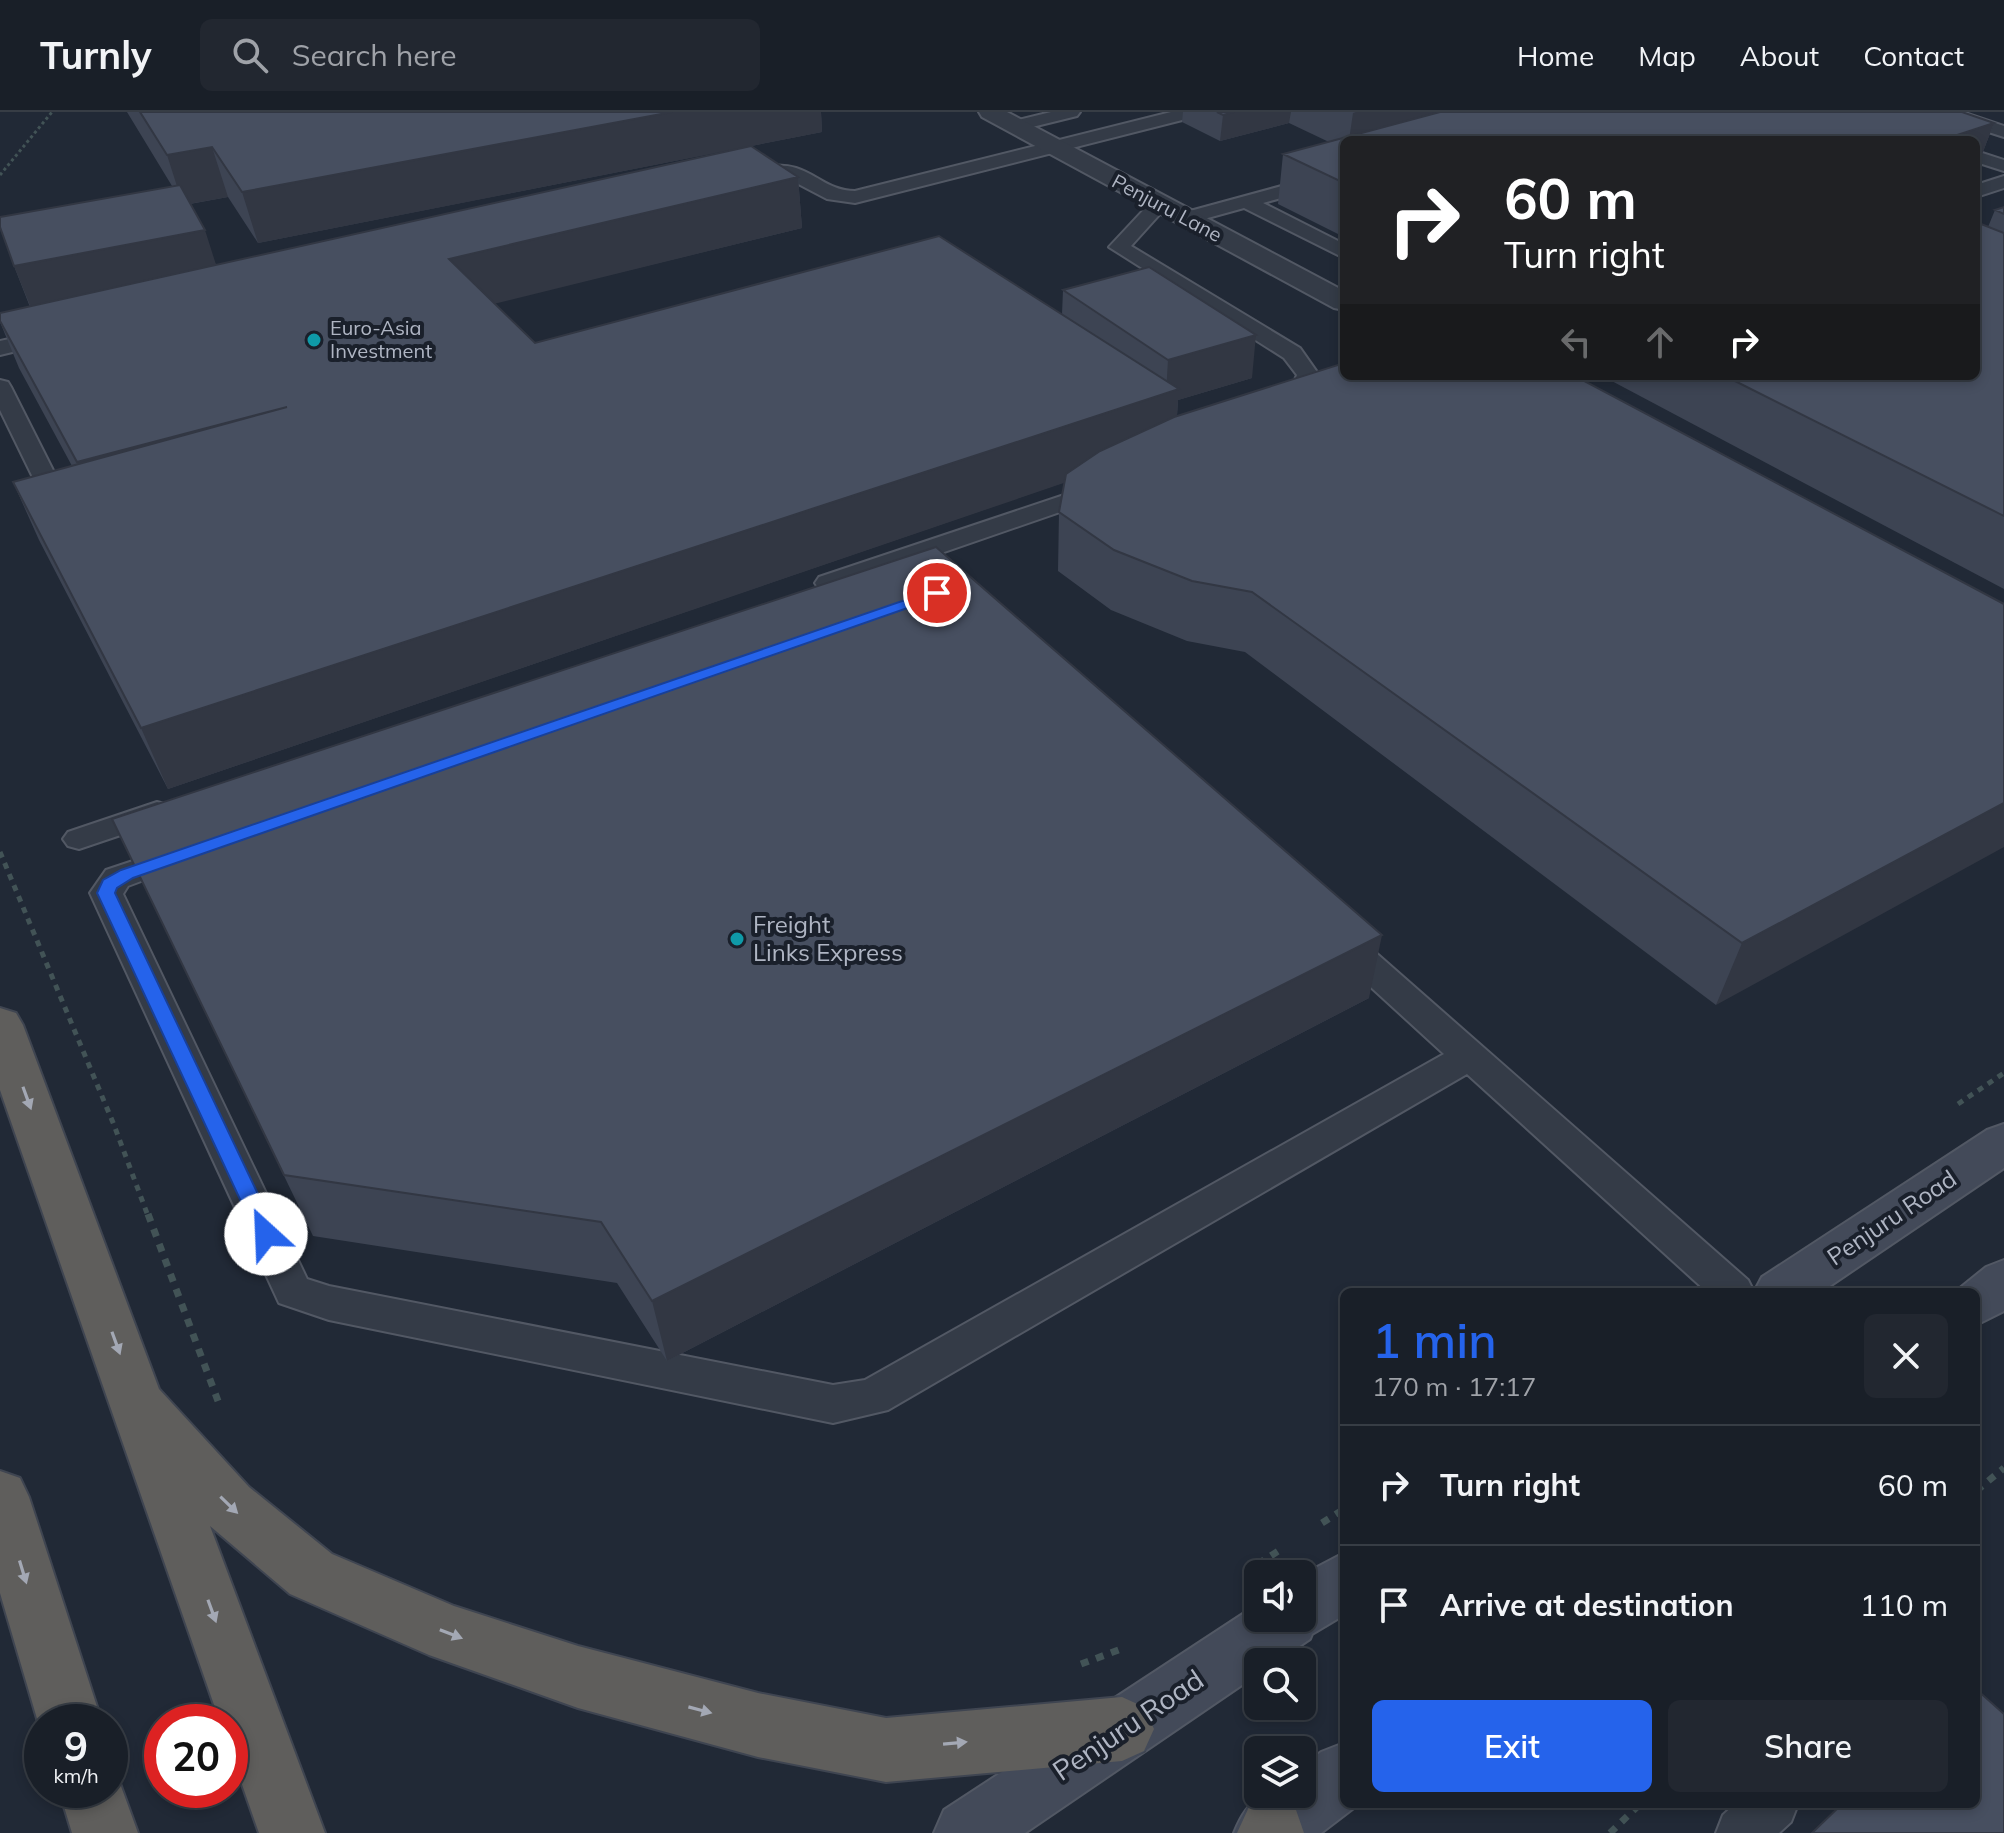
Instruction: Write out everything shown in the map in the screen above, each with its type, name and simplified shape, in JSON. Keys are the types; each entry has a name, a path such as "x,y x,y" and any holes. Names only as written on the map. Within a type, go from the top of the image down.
{"highway":[{"path":"0,1025 292,1833"},
{"path":"139,1406 229,1506 311,1574 450,1634 578,1677 758,1725 886,1750 1122,1729"},
{"path":"0,1497 64,1704"},
{"path":"97,1808 105,1833"}],"main road":[{"name":"Penjuru Road","path":"1786,1288 2004,1143"},
{"path":"1980,1300 2004,1282"},
{"path":"1316,1600 1340,1584"},
{"name":"Penjuru Road","path":"967,1833 1268,1632"},
{"path":"1270,1832 1340,1778"}],"street":[{"name":"Penjuru Lane","path":"990,112 1159,205 1340,298"}],"lane":[{"path":"1016,126 1071,112"},
{"path":"719,183 781,171 795,174 832,196 855,197 1192,112"},
{"path":"1945,112 2004,132"},
{"path":"1980,157 2004,166"},
{"path":"1186,218 1340,176"},
{"path":"1980,190 2004,182"},
{"path":"1246,202 1340,250"},
{"path":"1159,205 1119,247 1292,353 1308,375 1287,426 1272,431"},
{"path":"0,348 67,332"},
{"path":"0,387 56,500"},
{"path":"804,591 1121,483"},
{"path":"79,839 185,803"},
{"path":"202,848 117,878 106,893 293,1291 329,1303 833,1404 873,1397 1471,1055"},
{"path":"1315,917 1730,1288"},
{"path":"1741,1833 1769,1808"}],"path":[{"path":"0,175 52,112"},
{"path":"0,852 114,1125 219,1403"},
{"path":"1980,1488 2004,1468"},
{"path":"1317,1526 1340,1512"},
{"path":"1237,1578 1290,1543"},
{"path":"1075,1666 1129,1646"},
{"path":"1610,1833 1636,1808"}],"building":[{"path":"140,112 672,112 242,192 212,147 167,155"},
{"path":"1440,112 1962,112 1994,123 1954,136 1350,136"},
{"path":"1340,139 1340,181 1283,154"},
{"path":"751,146 798,177 449,259 535,343 939,236 1179,389 141,728 13,482 287,407 77,462 0,321 0,313"},
{"path":"180,185 205,230 14,266 0,227 0,217"},
{"path":"1980,224 2004,233 2004,516 1733,380 1980,380"},
{"path":"1149,267 1256,335 1168,360 1063,290"},
{"path":"1340,364 1340,380 1583,380 2004,604 2004,803 1742,943 1252,592 1192,581 1114,550 1059,512 1066,474 1100,451 1174,417"},
{"name":"Freight Links Express","path":"936,547 1382,935 652,1301 601,1222 284,1175 112,819"},
{"path":"1980,1693 2004,1714 2004,1833 1812,1833 1838,1808 1980,1808"}],"place":[{"name":"Euro-Asia Investment","path":"314,340"},
{"name":"Freight Links Express","path":"737,939"}],"route":[{"path":"266,1234 106,893 109,885 127,874 937,593"}]}
